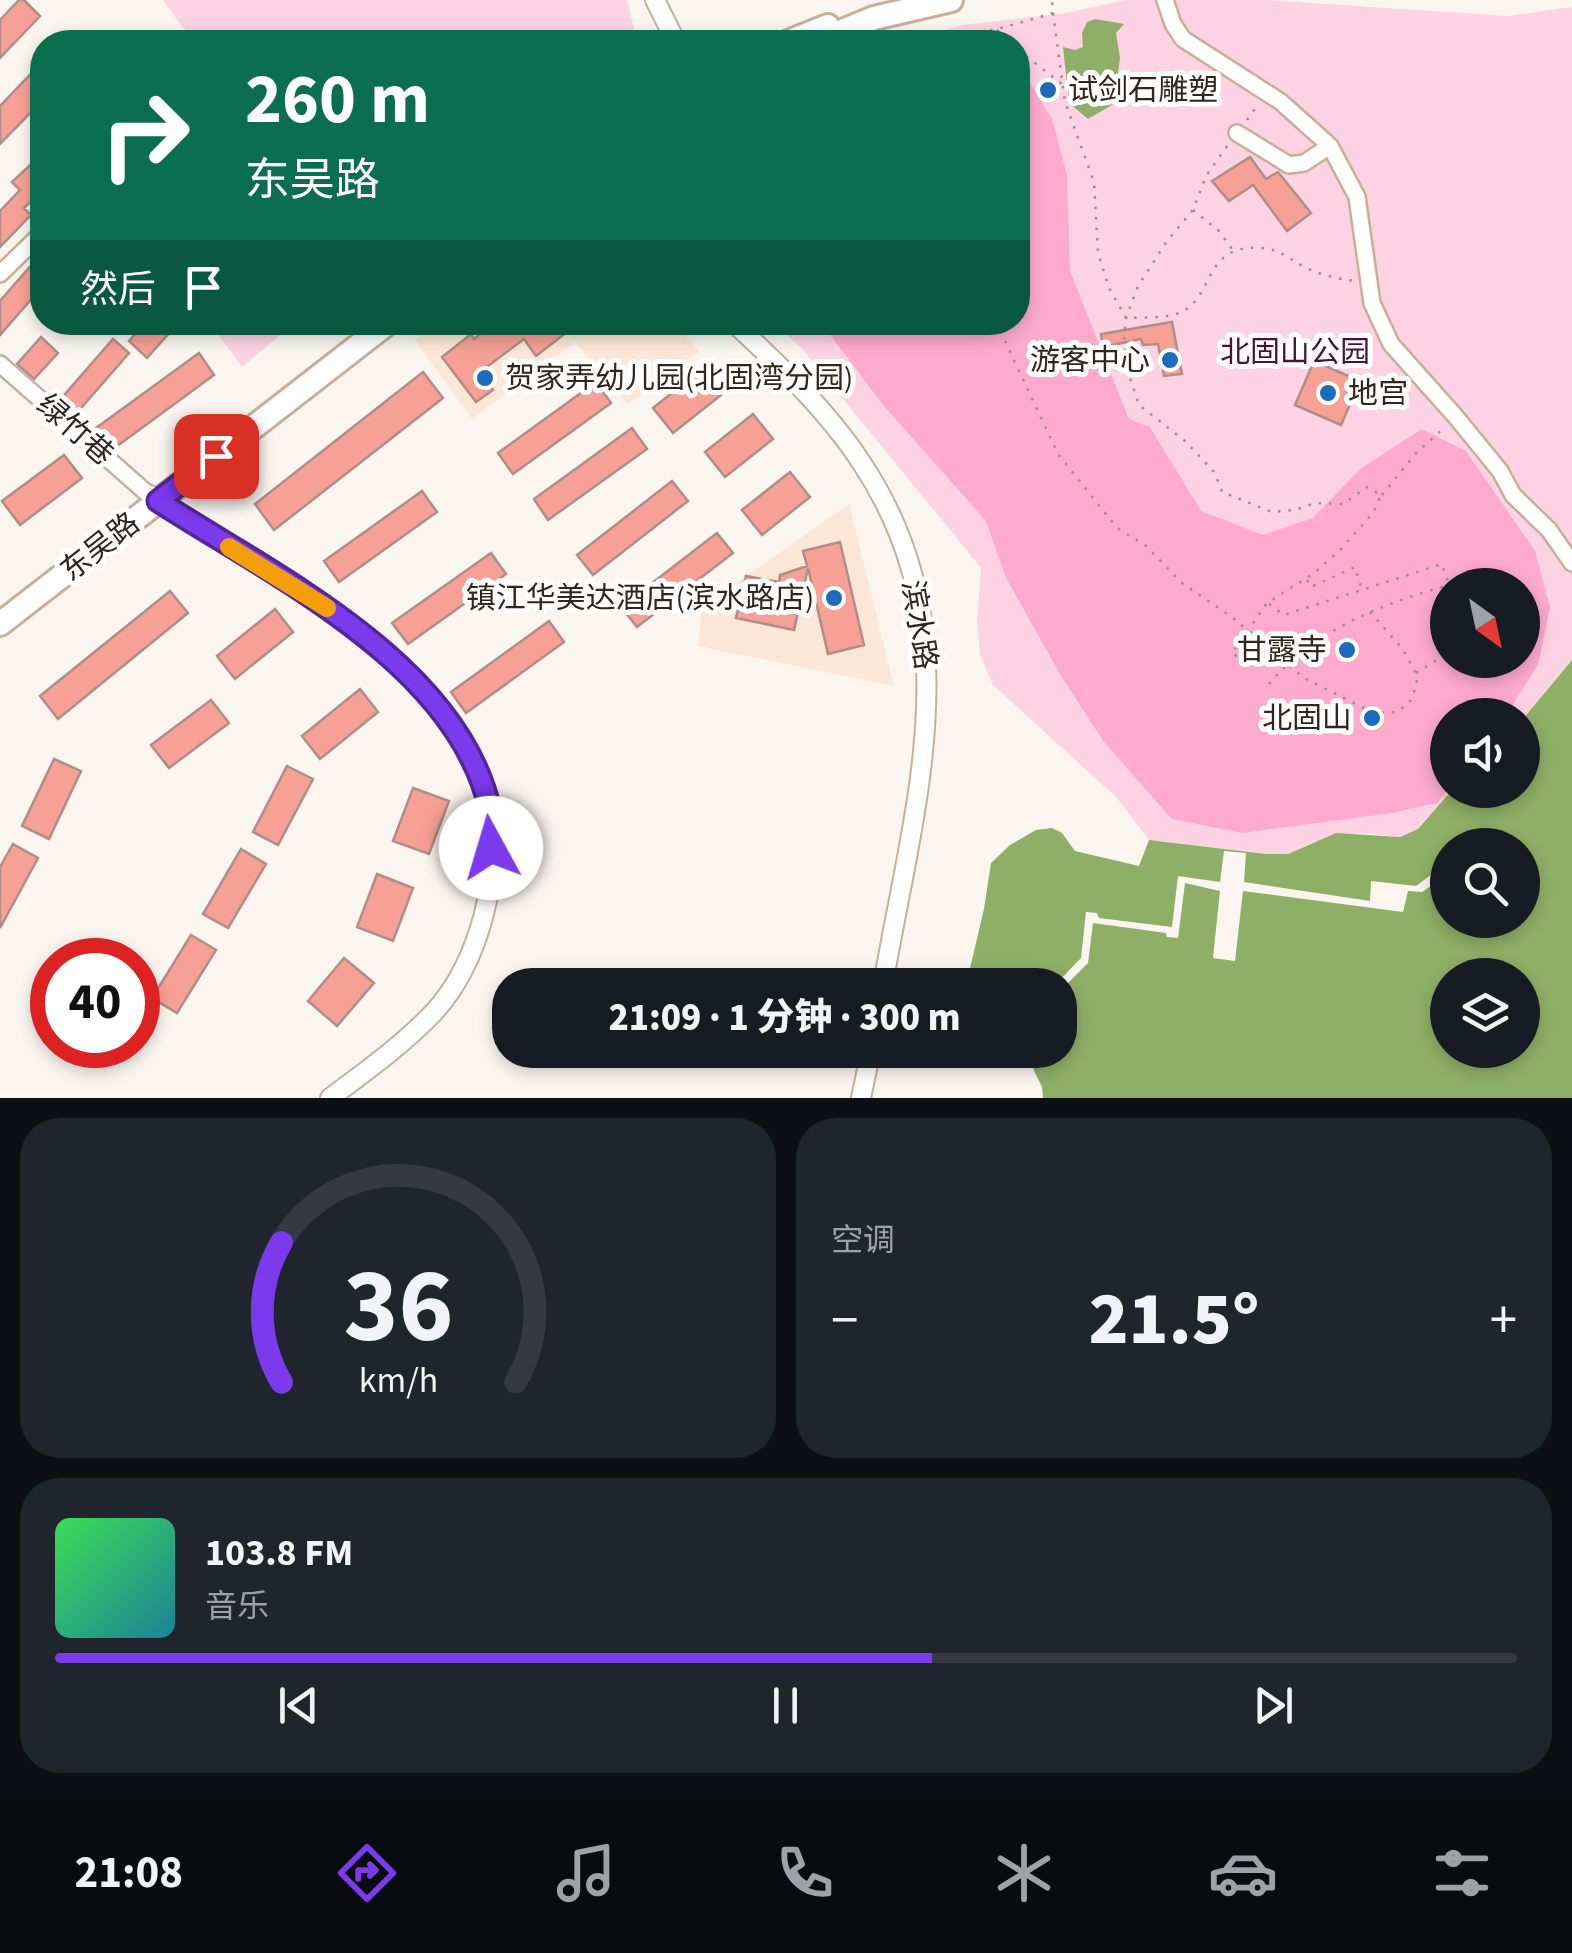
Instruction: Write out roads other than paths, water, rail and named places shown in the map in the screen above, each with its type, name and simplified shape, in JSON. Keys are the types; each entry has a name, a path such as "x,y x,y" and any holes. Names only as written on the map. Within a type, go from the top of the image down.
{"main road":[{"path":"817,30 873,7 902,0"},
{"path":"845,30 874,18 951,0"},
{"name":"东吴路","path":"0,624 356,335"},
{"name":"东吴路","path":"0,611 372,335"}],"street":[{"path":"655,0 670,30"},
{"path":"1165,0 1183,39 1267,93 1330,146 1357,197 1372,304 1391,344 1456,417 1572,563"},
{"path":"1238,132 1289,165 1304,164 1330,146"},
{"path":"0,274 30,245"},
{"name":"滨水路","path":"746,335 829,420 861,462 890,510 912,570 928,648 929,702 887,968"},
{"name":"绿竹巷","path":"0,364 154,498"},
{"path":"154,498 344,619 394,658 450,721 469,755 490,812 492,885 474,949 437,1009 330,1098"},
{"path":"861,1098 867,1068"}],"place":[{"name":"试剑石雕塑","path":"1048,90"},
{"name":"游客中心","path":"1170,360"},
{"name":"贺家弄幼儿园(北固湾分园)","path":"485,378"},
{"name":"地宫","path":"1328,393"},
{"name":"镇江华美达酒店(滨水路店)","path":"834,598"},
{"name":"甘露寺","path":"1347,650"},
{"name":"北固山","path":"1372,718"}],"park label":[{"name":"北固山公园","path":"1295,352"}]}
